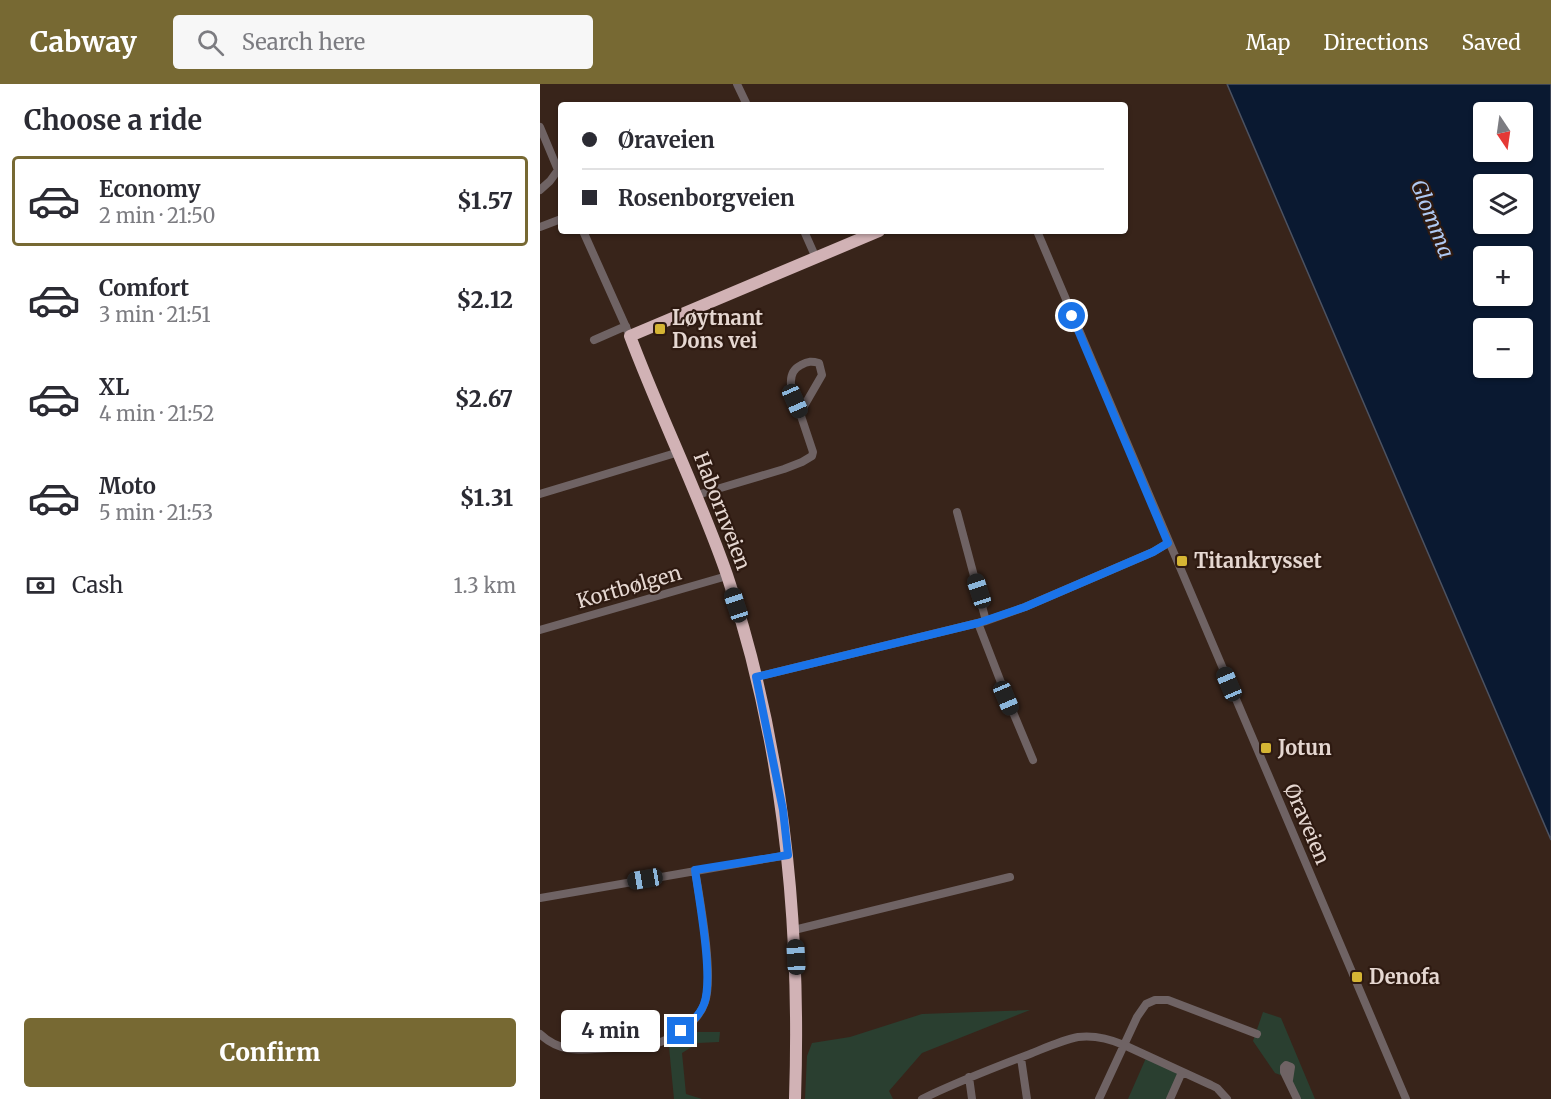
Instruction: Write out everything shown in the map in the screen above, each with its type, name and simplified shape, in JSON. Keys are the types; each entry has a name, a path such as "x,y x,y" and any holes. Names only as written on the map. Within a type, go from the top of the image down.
{"highway":[{"path":"628,331 872,234"},
{"name":"Habornveien","path":"628,331 697,495 727,576 756,677 783,810 788,855 794,930 797,1016 795,1099"}],"street":[{"path":"737,84 746,102"},
{"path":"540,127 558,170 540,190"},
{"path":"540,227 558,220"},
{"path":"584,234 628,331 594,340"},
{"path":"805,234 816,258"},
{"name":"Øraveien","path":"1038,234 1406,1099"},
{"path":"697,495 784,469 811,457 813,452 792,390 794,371 810,361 819,363 822,375 800,413"},
{"path":"540,494 679,452"},
{"path":"957,512 982,622 1006,698 1034,760"},
{"path":"756,677 982,622 1055,595 1153,552 1168,543"},
{"name":"Kortbølgen","path":"540,630 727,576"},
{"path":"540,898 788,855"},
{"path":"540,1034 554,1046 570,1049 652,1045 664,1041 699,1014 705,1003 707,991 703,925 695,870"},
{"path":"794,930 1010,877"},
{"path":"1099,1099 1146,1004 1155,1000 1167,1000 1257,1034"},
{"path":"922,1099 969,1077 1078,1037 1093,1036 1124,1045 1217,1088 1227,1099"},
{"path":"1021,1058 1027,1099"},
{"path":"1170,1099 1182,1072"},
{"path":"969,1077 972,1099"},
{"path":"1289,1080 1297,1099"}],"green space":[{"path":"1030,1010 922,1053 889,1091 893,1099 805,1099 807,1056 812,1043 850,1037 922,1014"},
{"path":"1263,1012 1281,1018 1315,1099 1299,1099 1283,1076 1275,1073 1253,1041"},
{"path":"694,1032 720,1032 719,1042 698,1043 682,1053 686,1094 702,1099 674,1099 669,1047"},
{"path":"1146,1058 1180,1073 1168,1099 1128,1099"}],"water":[{"name":"Glomma","path":"1227,84 1551,84 1551,840"}],"place":[{"name":"Løytnant Dons vei","path":"660,329"},
{"name":"Titankrysset","path":"1182,561"},
{"name":"Jotun","path":"1266,748"},
{"name":"Denofa","path":"1357,977"}],"route":[{"path":"681,1031 699,1014 705,1003 707,991 703,925 695,870 788,855 783,810 756,677 978,623 1055,595 1153,552 1168,543 1072,316"}]}
